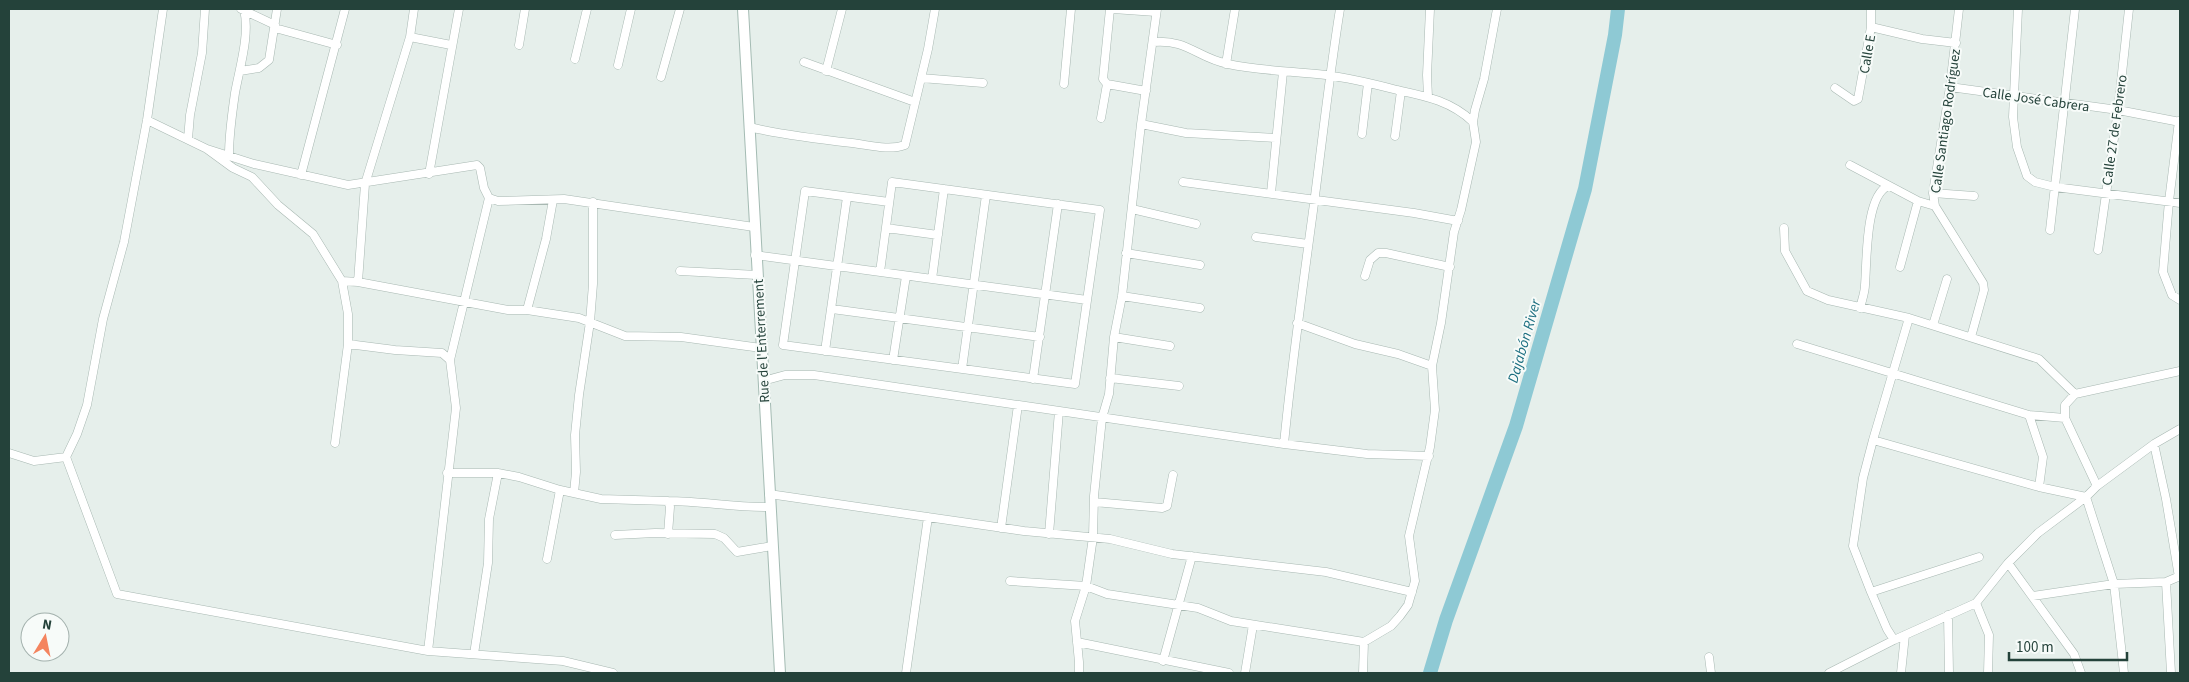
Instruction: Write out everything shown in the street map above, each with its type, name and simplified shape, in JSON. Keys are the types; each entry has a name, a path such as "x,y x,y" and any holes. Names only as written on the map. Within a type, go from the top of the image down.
{"street":[{"path":"163,9 147,120 124,242 102,319 87,406 66,457 117,594 428,650 562,662 613,673"},
{"path":"188,139 190,115 202,53 205,9"},
{"path":"243,9 275,27 337,45"},
{"path":"229,155 231,118 247,19 243,9"},
{"path":"240,71 259,68 269,60 277,9"},
{"path":"301,175 346,9"},
{"path":"358,282 365,184 410,37 414,9"},
{"path":"429,174 459,9"},
{"path":"519,45 525,9"},
{"path":"575,59 587,9"},
{"path":"618,65 631,9"},
{"path":"661,77 680,9"},
{"name":"Rue de l'Enterrement","path":"742,9 780,673"},
{"path":"826,72 842,9"},
{"path":"749,127 784,135 896,148 905,145 935,9"},
{"path":"1064,84 1071,9"},
{"path":"1079,673 1075,621 1086,586 1094,537 1094,502 1102,418 1122,296 1141,124 1146,91 1152,42 1157,11 1111,9 1103,79 1107,84 1146,91"},
{"path":"1226,64 1234,9"},
{"path":"1284,444 1297,323 1315,199 1329,76 1340,9"},
{"path":"1428,97 1430,9"},
{"path":"1010,581 1086,586 1107,594 1198,608 1231,621 1364,642 1391,626 1408,605 1415,581 1410,528 1418,505 1429,456 1435,410 1432,366 1450,267 1454,232 1476,142 1473,122 1484,79 1497,9"},
{"name":"Calle E","path":"1834,88 1854,101 1858,99 1871,28 1871,9"},
{"name":"Calle Santiago Rodríguez","path":"1959,9 1950,87 1933,193 1935,206 1983,283 1984,290 1971,337"},
{"path":"2018,9 2013,117 2016,140 2027,176 2035,182 2055,187 2180,203"},
{"path":"2050,230 2075,9"},
{"name":"Calle 27 de Febrero","path":"2098,250 2130,9"},
{"path":"1871,28 1922,39 1956,43"},
{"path":"410,37 451,45"},
{"path":"1152,42 1167,41 1185,45 1226,64 1329,76 1428,97 1456,108 1473,122"},
{"path":"804,62 826,72 915,102"},
{"path":"1271,193 1283,72"},
{"path":"921,78 983,84"},
{"path":"1362,134 1368,83"},
{"path":"1100,118 1107,84"},
{"name":"Calle José Cabrera","path":"1950,87 2118,110 2179,121"},
{"path":"1394,136 1401,91"},
{"path":"147,120 207,149 233,168 252,177 278,205 313,234 342,281 348,314 348,344 335,443"},
{"path":"2179,121 2169,201 2163,272 2172,296 2180,300"},
{"path":"1141,124 1186,133 1276,138"},
{"path":"207,149 254,164 348,185 365,184 477,165 480,168 484,188 489,198 450,360 456,408 447,472 428,650"},
{"path":"1850,165 1918,201 1935,206"},
{"path":"880,272 892,182 1100,210 1075,384 783,345 805,191 889,202"},
{"path":"1183,182 1315,199 1458,221"},
{"path":"1860,308 1865,285 1865,267 1874,203 1881,189 1888,186"},
{"path":"932,279 944,189"},
{"path":"1933,193 1974,196"},
{"path":"962,369 986,195"},
{"path":"825,351 847,196"},
{"path":"489,198 498,201 564,199 593,202 754,227"},
{"path":"527,310 546,239 552,200"},
{"path":"1900,267 1918,201"},
{"path":"574,493 577,411 590,322 593,284 593,202"},
{"path":"1033,379 1058,204"},
{"path":"1132,209 1196,224"},
{"path":"886,228 938,235"},
{"path":"1784,228 1785,251 1807,291 1828,300 1933,325 2039,359 2075,394"},
{"path":"1256,237 1308,244"},
{"path":"1126,253 1200,265"},
{"path":"1365,276 1370,260 1378,253 1386,253 1450,267"},
{"path":"755,255 1087,300"},
{"path":"680,271 757,275"},
{"path":"893,360 906,276"},
{"path":"1933,325 1946,279"},
{"path":"342,281 358,282 508,310 527,310 579,318 625,336 680,337 761,348"},
{"path":"1122,296 1200,308"},
{"path":"832,309 1040,337"},
{"path":"1894,640 1887,629 1853,546 1863,478 1891,373 1909,318"},
{"path":"1297,323 1355,344 1398,354 1432,366"},
{"path":"1114,337 1170,346"},
{"path":"348,344 442,353 450,360"},
{"path":"1797,344 2029,415 2065,418"},
{"path":"2096,486 2065,418 2065,406 2075,394 2180,371"},
{"path":"763,381 785,376 814,375 1284,444 1367,454 1429,456"},
{"path":"1110,378 1179,386"},
{"path":"1001,528 1018,405"},
{"path":"1049,534 1058,411"},
{"path":"2029,415 2043,457 2039,487"},
{"path":"1829,673 1894,640 1976,603 2008,563 2038,533 2086,497 2096,486 2154,444 2180,429"},
{"path":"1873,440 2039,487 2086,497"},
{"path":"2033,596 2114,584 2166,582 2179,577 2166,499 2154,444"},
{"path":"9,453 34,461 66,457"},
{"path":"447,472 498,473 601,499 702,501 735,506 770,507"},
{"path":"474,654 488,564 489,520 498,473"},
{"path":"1094,502 1162,508 1167,506 1173,475"},
{"path":"547,559 560,490"},
{"path":"769,494 1001,528 1094,537 1192,556 1326,572 1412,592"},
{"path":"2086,497 2114,584 2124,673"},
{"path":"668,500 670,507 668,534"},
{"path":"906,673 928,517"},
{"path":"615,535 656,533 715,534 724,538 737,552 772,546"},
{"path":"1163,661 1192,556"},
{"path":"1871,592 1979,557"},
{"path":"2008,563 2074,654 2081,673"},
{"path":"2166,582 2170,673"},
{"path":"1976,603 1989,635 1988,673"},
{"path":"1948,615 1949,673"},
{"path":"1245,673 1253,625"},
{"path":"1901,673 1905,635"},
{"path":"1077,642 1229,673"},
{"path":"1363,673 1364,642"},
{"path":"1709,656 1711,673"}],"waterway":[{"name":"Dajabón River","path":"1430,673 1446,620 1516,426 1585,189 1615,35 1618,9"}]}
